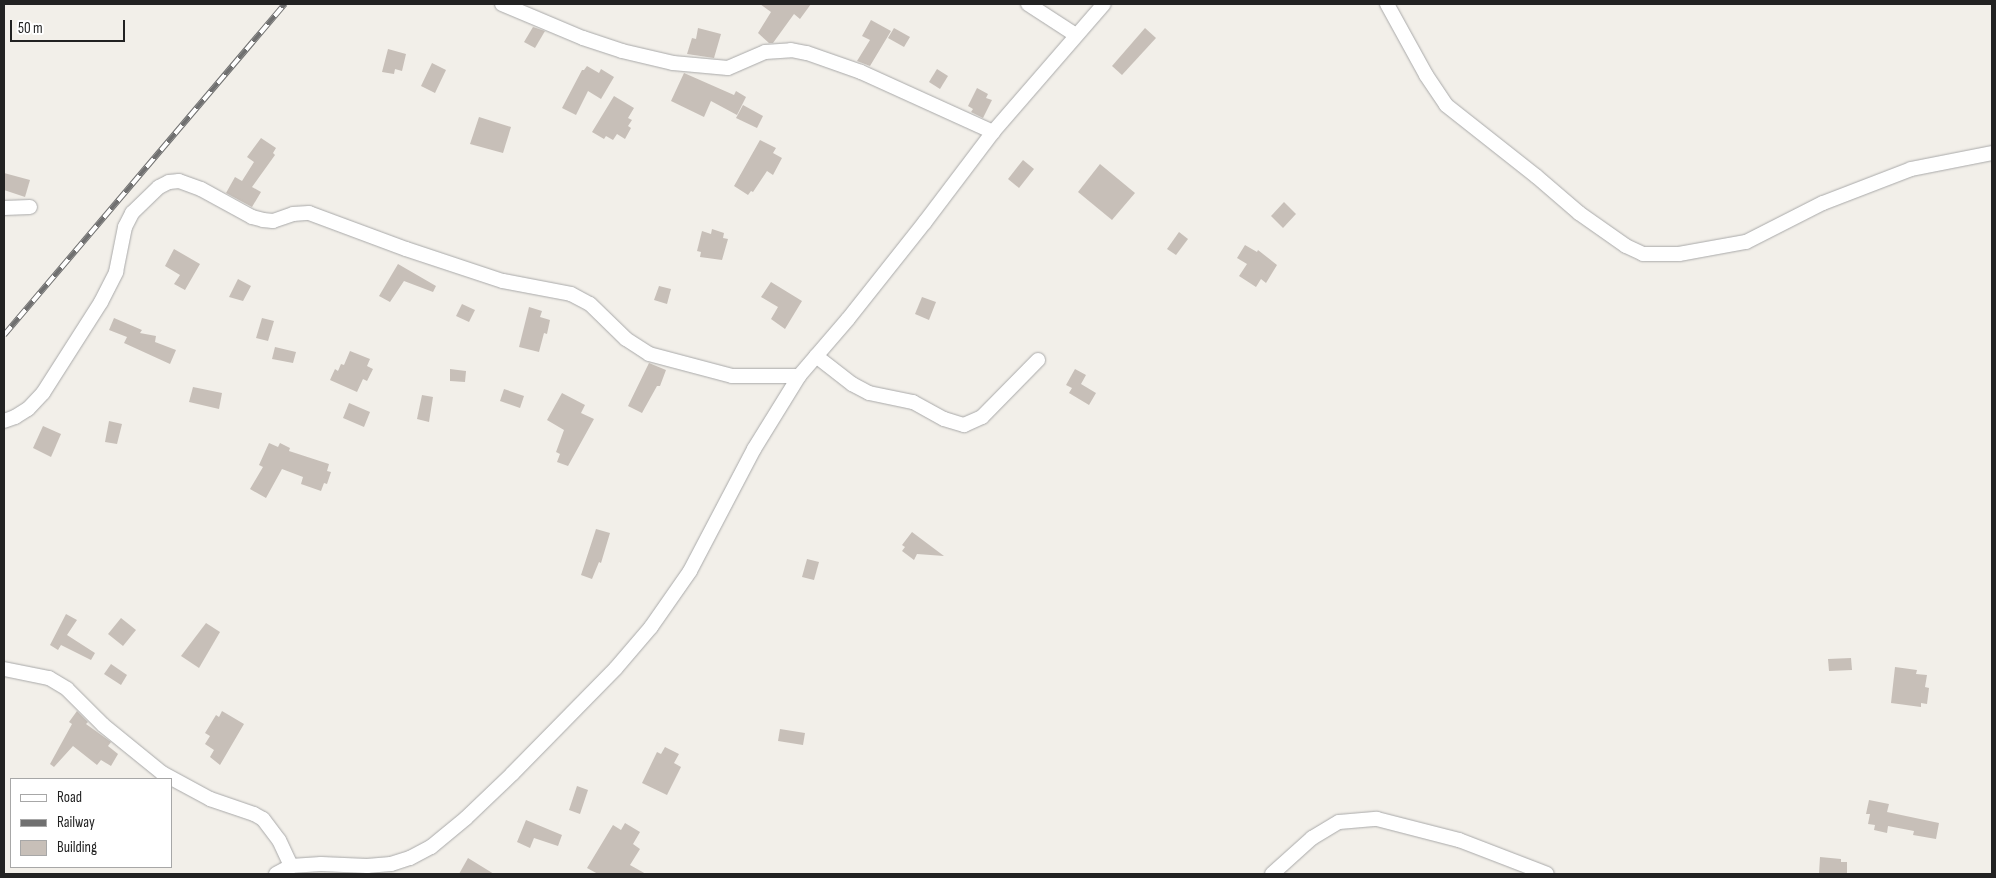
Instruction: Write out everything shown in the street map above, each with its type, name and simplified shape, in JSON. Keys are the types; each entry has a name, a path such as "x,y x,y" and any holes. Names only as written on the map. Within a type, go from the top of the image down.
{"street":[{"path":"502,4 583,38 622,51 673,63 728,68 765,52 791,50 807,53 861,72 993,132"},
{"path":"1028,4 1076,35"},
{"path":"276,874 291,866 321,864 367,866 390,864 410,858 431,846 466,818 512,774 616,668 651,627 690,571 754,449 799,376 919,230 993,132 1104,4"},
{"path":"1387,4 1426,76 1446,105 1536,176 1579,213 1626,246 1643,254 1679,254 1746,242 1823,203 1911,169 1992,153"},
{"path":"4,421 15,418 28,409 43,393 102,302 116,272 123,234 132,213 159,186 169,182 180,181 201,189 252,217 273,221 293,214 309,213 406,249 503,281 576,296 590,304 626,339 649,354 732,376 799,376"},
{"path":"4,208 30,207"},
{"path":"816,356 852,384 869,393 913,402 944,420 964,425 982,417 1038,360"},
{"path":"4,669 49,678 66,689 102,725 162,773 171,778"},
{"path":"172,778 210,799 254,814 263,819 272,828 291,866"},
{"path":"1272,874 1312,838 1339,822 1377,819 1459,840 1547,874"}],"building":[{"path":"760,4 811,4 800,19 794,14 773,43 769,43 758,33 771,12"},
{"path":"871,20 891,31 870,66 857,61 870,40 862,36"},
{"path":"533,27 545,31 535,48 524,42"},
{"path":"698,28 721,34 714,58 687,54 692,38 696,39"},
{"path":"894,28 910,37 904,47 888,38"},
{"path":"1145,28 1156,38 1122,75 1112,66"},
{"path":"388,49 406,54 402,71 395,69 394,74 382,72"},
{"path":"432,63 446,70 435,93 421,86"},
{"path":"587,66 599,73 601,69 614,77 601,99 588,91 576,115 562,108 582,70"},
{"path":"937,69 948,76 940,89 929,82"},
{"path":"684,73 734,95 736,91 746,97 737,115 711,101 704,117 671,101"},
{"path":"977,88 988,94 986,98 992,100 983,118 971,112 973,109 968,106"},
{"path":"614,96 634,108 628,118 632,120 628,126 631,128 625,139 617,134 613,140 606,136 604,139 592,132"},
{"path":"743,105 763,116 757,128 736,118"},
{"path":"479,117 511,127 503,153 470,144"},
{"path":"261,138 276,148 273,153 275,155 252,187 261,192 252,207 226,193 235,177 242,181 254,162 247,157"},
{"path":"760,140 776,148 773,153 782,158 773,175 767,171 753,192 751,191 748,195 734,186"},
{"path":"1023,160 1034,169 1019,188 1008,179"},
{"path":"1100,164 1135,193 1112,220 1078,192"},
{"path":"4,173 30,180 25,197 4,190"},
{"path":"1284,202 1296,214 1283,228 1271,216"},
{"path":"712,229 724,233 723,238 728,239 722,260 700,257 701,252 697,251 702,231 711,234"},
{"path":"1179,232 1188,239 1176,255 1167,249"},
{"path":"1245,245 1257,252 1258,250 1277,265 1266,283 1261,279 1256,287 1239,276 1247,264 1237,258"},
{"path":"174,249 200,264 185,290 174,284 180,275 165,266"},
{"path":"398,264 436,286 433,292 404,281 390,302 379,296"},
{"path":"238,279 251,286 243,301 229,297"},
{"path":"771,282 802,301 785,329 771,319 778,307 761,297"},
{"path":"659,286 671,289 667,304 654,300"},
{"path":"922,297 936,302 929,320 915,314"},
{"path":"462,304 475,310 469,322 456,316"},
{"path":"529,307 542,311 540,317 550,320 547,334 544,333 539,352 519,347"},
{"path":"114,318 142,330 140,333 156,336 155,342 176,350 170,364 124,343 127,337 109,330"},
{"path":"262,318 274,321 268,341 256,338"},
{"path":"275,347 296,352 293,363 272,359"},
{"path":"350,351 370,359 367,366 373,369 367,381 363,379 357,392 330,380 335,369 338,371 341,364 344,365"},
{"path":"649,363 666,370 660,386 657,386 642,413 628,406"},
{"path":"450,369 466,371 465,382 450,381"},
{"path":"1075,369 1086,375 1081,384 1096,393 1089,405 1069,393 1072,388 1066,385"},
{"path":"193,387 222,393 219,409 189,402"},
{"path":"504,389 524,396 520,408 500,401"},
{"path":"562,393 585,405 581,413 594,419 568,466 557,462 560,454 556,452 564,430 547,420"},
{"path":"422,395 433,397 429,422 417,419"},
{"path":"349,403 370,412 364,427 343,418"},
{"path":"109,421 122,424 117,444 105,442"},
{"path":"43,426 61,434 51,457 33,448"},
{"path":"269,443 278,447 280,443 290,448 289,451 329,464 327,471 331,472 327,484 324,483 321,491 301,484 303,477 282,469 266,498 250,489 263,467 259,465"},
{"path":"596,529 610,533 601,563 599,562 592,579 581,575"},
{"path":"912,532 944,556 917,554 914,560 902,551 905,547 902,545"},
{"path":"807,559 819,562 814,580 802,577"},
{"path":"66,614 77,620 67,635 95,653 91,660 61,645 58,650 50,645"},
{"path":"121,618 136,630 123,646 108,634"},
{"path":"206,623 220,632 199,668 181,656"},
{"path":"1851,658 1852,670 1829,671 1828,659"},
{"path":"111,664 127,675 121,685 104,674"},
{"path":"1895,667 1917,670 1916,674 1927,675 1925,687 1929,688 1927,704 1921,703 1921,707 1891,703"},
{"path":"77,711 88,722 86,724 111,742 108,746 118,754 111,766 101,760 97,765 73,746 54,767 50,764 72,724 69,722"},
{"path":"222,711 244,724 220,765 210,757 214,750 205,744 210,736 205,733 216,715 219,717"},
{"path":"780,729 805,733 803,745 778,741"},
{"path":"665,747 679,754 674,763 681,767 667,795 642,783 657,752 661,754"},
{"path":"577,786 588,790 580,814 569,810"},
{"path":"1869,800 1889,804 1887,812 1939,823 1936,839 1913,835 1914,831 1888,826 1887,833 1874,830 1875,825 1868,824 1870,814 1866,814"},
{"path":"526,820 562,835 558,846 534,838 530,848 517,842"},
{"path":"625,823 640,832 633,844 640,849 630,865 646,874 598,874 587,868 613,825 621,830"},
{"path":"1820,857 1841,859 1841,862 1847,862 1847,874 1819,874"},
{"path":"468,858 494,874 459,874"}],"railway":[{"path":"4,335 285,4"}]}
